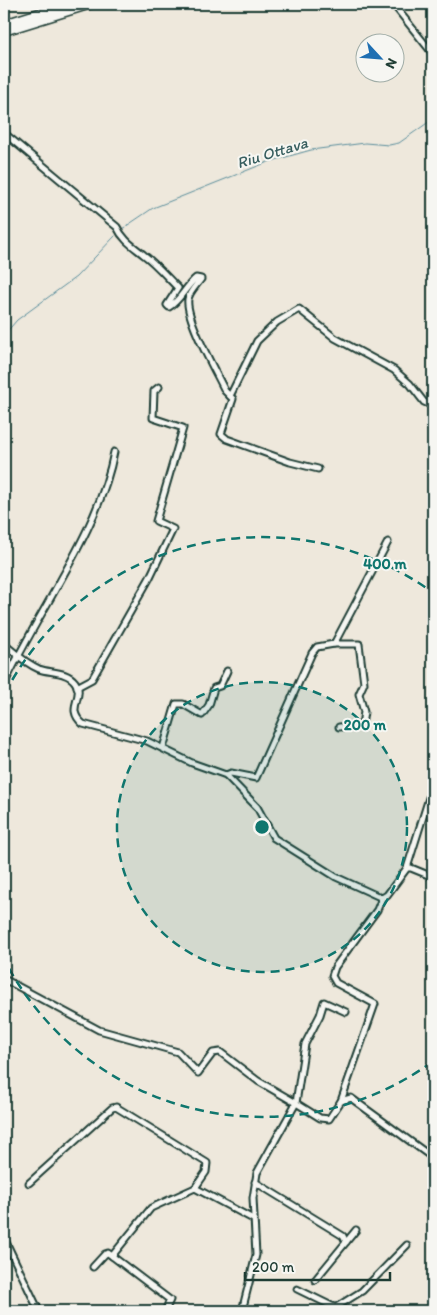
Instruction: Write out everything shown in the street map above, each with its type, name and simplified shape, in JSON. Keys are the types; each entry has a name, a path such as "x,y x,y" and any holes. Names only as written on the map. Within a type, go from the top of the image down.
{"main road":[{"path":"4,24 68,4"},
{"path":"4,31 91,4"}],"street":[{"path":"393,4 433,54"},
{"path":"4,133 117,227 120,235 178,288 168,300 167,305 169,307 174,304 191,282 196,278 201,279 191,290 188,305 204,347 225,391 233,398 221,434 227,439 284,460 318,469"},
{"path":"230,396 257,341 277,322 299,309 335,338 394,370 410,384 424,402 433,406"},
{"path":"77,687 92,679 149,579 174,529 156,520 184,428 152,418 154,391 159,387"},
{"path":"4,685 17,656 82,538 109,479 114,452"},
{"path":"334,644 388,542"},
{"path":"4,644 17,656 40,670 69,676 77,687 78,692 74,709 76,718 83,724 147,741 192,763 226,775 257,807 274,838 336,877 382,898"},
{"path":"226,775 231,773 256,778 316,647 334,644 359,644 364,683 359,694 364,712 362,725 339,727"},
{"path":"163,748 176,704 183,704 202,715 214,688 220,686 227,671"},
{"path":"4,979 99,1030 178,1052 198,1073 214,1053 220,1052 258,1081 320,1118 330,1119 341,1101 375,1004 336,983 332,976 335,967 376,910 382,898 387,896 407,868 433,785"},
{"path":"407,868 433,877"},
{"path":"242,1311 256,1255 253,1218 257,1174 296,1103 305,1044 320,1015 324,1002 346,1012"},
{"path":"341,1101 351,1098 433,1158"},
{"path":"30,1183 112,1108 116,1107 207,1163 206,1172 195,1188 151,1208 112,1256"},
{"path":"255,1182 342,1236 346,1242"},
{"path":"195,1188 253,1218"},
{"path":"315,1280 356,1230"},
{"path":"4,1238 39,1311"},
{"path":"332,1309 362,1291 407,1245"},
{"path":"93,1267 105,1254 112,1256 170,1300 165,1311"},
{"path":"297,1289 332,1309 342,1311"}],"waterway":[{"name":"Riu Ottava","path":"122,229 153,208 268,162 311,150 365,143 389,145 399,143 433,119"},
{"name":"Riu Ottava","path":"4,335 17,320 76,277 115,236"}]}
